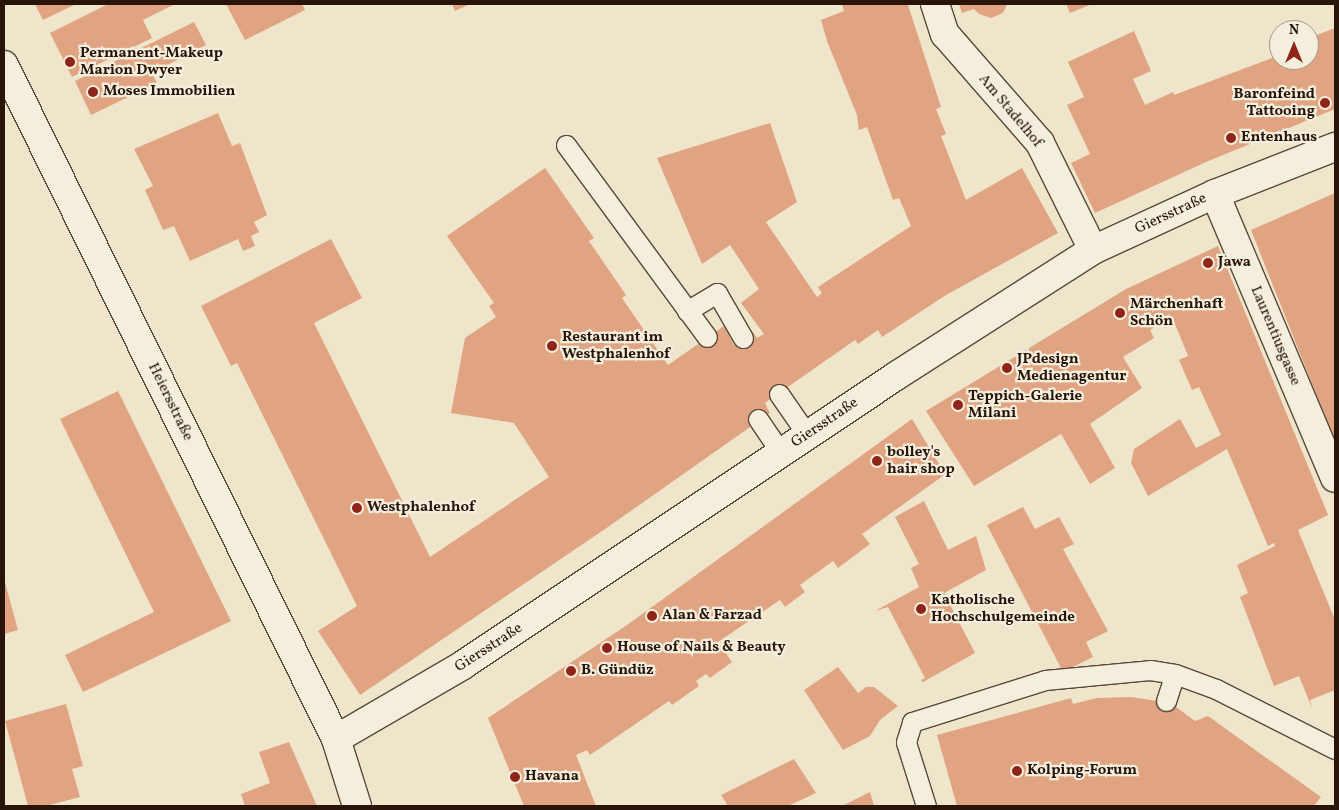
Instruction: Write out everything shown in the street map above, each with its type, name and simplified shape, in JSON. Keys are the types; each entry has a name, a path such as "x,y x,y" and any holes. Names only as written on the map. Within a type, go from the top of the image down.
{"street":[{"name":"Am Stadelhof","path":"935,4 945,34 1040,143 1093,250"},
{"name":"Heiersstraße","path":"4,65 336,739 357,806"},
{"name":"Giersstraße","path":"336,739 463,666 781,453 1093,250 1215,194 1335,147"},
{"name":"Laurentiusgasse","path":"1215,194 1335,478"}],"lane":[{"path":"566,145 707,337"},
{"path":"687,311 717,293 743,338"},
{"path":"779,394 808,436"},
{"path":"758,419 781,453"},
{"path":"926,806 906,742 912,722 1045,680 1150,670 1174,674 1216,689 1335,749"},
{"path":"1166,702 1174,674"}],"building":[{"path":"35,4 76,4 43,20"},
{"path":"108,4 175,4 143,20 152,38 72,77 50,33"},
{"path":"226,4 302,4 305,10 245,40"},
{"path":"452,4 470,4 455,11"},
{"path":"842,4 908,5 941,107 936,109 946,134 941,136 966,200 1022,168 1058,233 946,295 882,337 878,330 858,344 855,340 765,403 770,413 608,527 360,695 318,631 357,606 237,363 231,366 201,306 331,239 362,298 314,323 430,557 549,477 514,423 451,413 465,338 496,317 489,306 494,303 447,236 545,168 594,238 589,241 626,295 622,298 668,365 724,326 734,345 753,332 757,338 764,334 741,303 759,289 730,245 702,264 657,158 770,123 797,202 766,222 817,297 822,293 818,287 911,226 899,198 893,200 867,127 859,130 857,115 827,41 821,20 844,11"},
{"path":"959,4 1007,4 1003,13 991,18 979,14 974,9 962,13"},
{"path":"1066,4 1092,4 1070,13"},
{"path":"194,22 206,45 152,73 157,83 91,115 75,81"},
{"path":"1335,28 1335,109 1206,162 1095,213 1071,163 1090,154 1067,105 1084,97 1068,62 1134,31 1151,71 1133,79 1145,105 1173,92 1174,95 1269,59 1269,70 1319,70 1319,34"},
{"path":"218,113 232,146 240,143 267,215 254,222 259,232 251,236 255,246 243,251 238,239 190,261 174,226 163,230 145,190 153,186 134,149"},
{"path":"1335,193 1335,442 1251,230"},
{"path":"1218,246 1328,515 1298,530 1335,620 1335,690 1310,700 1312,708 1299,676 1274,686 1240,597 1248,593 1237,565 1275,546 1274,543 1268,546 1227,449 1148,496 1131,463 1134,449 1180,419 1196,448 1221,435 1199,387 1192,390 1179,360 1188,356 1175,324 1165,328 1161,323 1150,330 1154,338 1123,357 1142,388 1090,424 1115,468 1090,484 1061,434 974,486 926,411 1126,289"},
{"path":"118,391 231,621 83,692 65,655 154,612 60,419"},
{"path":"912,419 945,474 862,534 870,544 838,568 833,561 800,585 805,592 785,607 780,600 718,642 732,662 710,678 706,674 696,681 699,686 672,705 669,701 590,755 587,750 576,755 596,806 524,806 488,718 627,625"},
{"name":"Katholische Hochschulgemeinde","path":"924,501 948,550 976,536 986,570 944,593 975,653 923,682 921,680 925,678 888,607 875,611 919,587 911,568 919,564 895,517"},
{"path":"1023,507 1035,529 1059,517 1074,544 1063,549 1108,631 1086,642 1093,657 1063,672 987,525"},
{"path":"4,579 18,630 4,634"},
{"path":"838,667 858,693 866,687 874,687 898,706 880,720 870,736 843,750 804,690"},
{"path":"1131,697 1177,704 1176,707 1195,721 1208,716 1321,797 1314,806 957,806 937,735 1071,698 1073,704 1097,698"},
{"path":"66,704 83,766 72,769 80,797 46,806 28,806 5,721"},
{"path":"289,742 317,806 245,806 241,794 270,783 259,752"},
{"path":"794,759 816,793 788,806 728,806 721,795"},
{"path":"870,792 874,806 842,806"}],"place":[{"name":"Permanent-Makeup Marion Dwyer","path":"70,62"},
{"name":"Moses Immobilien","path":"93,92"},
{"name":"Baronfeind Tattooing","path":"1325,103"},
{"name":"Entenhaus","path":"1231,138"},
{"name":"Jawa","path":"1208,263"},
{"name":"Märchenhaft Schön","path":"1120,313"},
{"name":"Restaurant im Westphalenhof","path":"552,346"},
{"name":"JPdesign Medienagentur","path":"1007,368"},
{"name":"Teppich-Galerie Milani","path":"958,405"},
{"name":"bolley's hair shop","path":"877,461"},
{"name":"Westphalenhof","path":"357,508"},
{"name":"Katholische Hochschulgemeinde","path":"921,609"},
{"name":"Alan & Farzad","path":"652,616"},
{"name":"House of Nails & Beauty","path":"607,648"},
{"name":"B. Gündüz","path":"571,671"},
{"name":"Kolping-Forum","path":"1017,771"},
{"name":"Havana","path":"515,777"}]}
